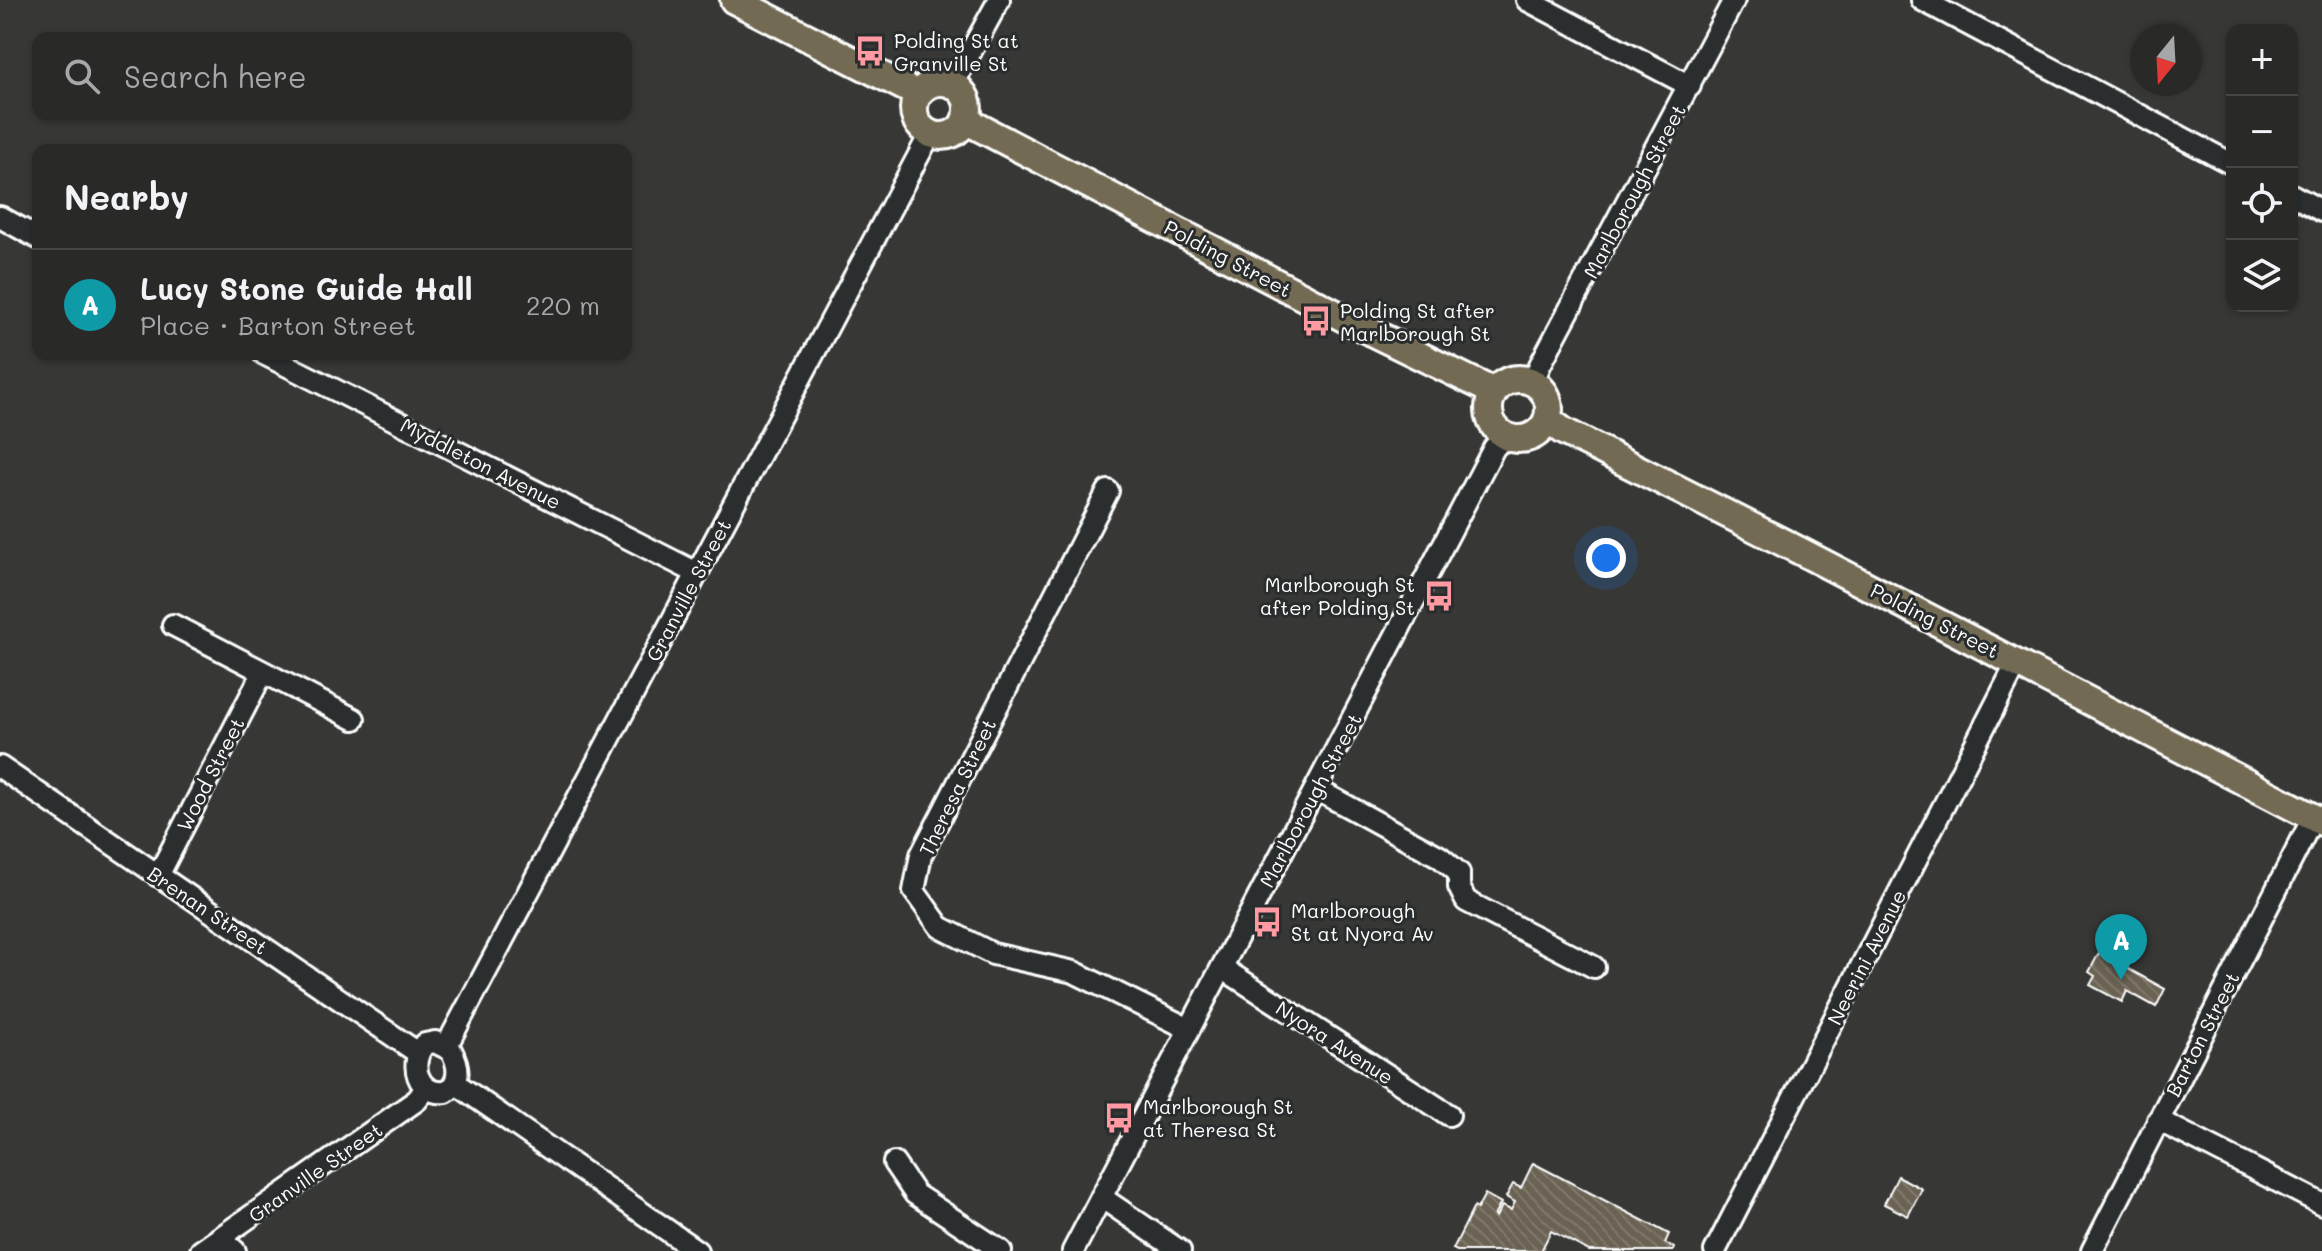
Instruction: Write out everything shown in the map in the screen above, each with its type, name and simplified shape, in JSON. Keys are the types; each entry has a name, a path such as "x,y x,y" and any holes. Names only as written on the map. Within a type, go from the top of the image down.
{"main road":[{"path":"734,0 918,94"},
{"path":"935,82 955,86 966,101 967,111 959,129 940,136 920,127 914,116 918,94 925,86 935,82"},
{"name":"Polding Street","path":"965,120 1361,327 1494,392"},
{"path":"1522,378 1542,389 1550,409 1541,431 1530,438 1517,439 1505,436 1495,428 1489,416 1489,404 1494,392 1501,384 1522,378"},
{"name":"Polding Street","path":"1548,420 1563,431 2318,820"}],"street":[{"path":"955,86 999,0"},
{"path":"1527,0 1690,86"},
{"name":"Marlborough Street","path":"1533,382 1734,0"},
{"path":"1922,0 2226,161"},
{"name":"Granville Street","path":"446,1047 930,134"},
{"path":"2298,198 2322,211"},
{"path":"0,217 32,235"},
{"name":"Myddleton Avenue","path":"276,360 697,573"},
{"name":"Marlborough Street","path":"1073,1251 1494,448 1505,436"},
{"name":"Theresa Street","path":"1108,491 921,855 914,891 940,927 993,954 1074,972 1189,1029"},
{"path":"173,625 354,719"},
{"name":"Neerini Avenue","path":"1715,1251 2017,663"},
{"name":"Wood Street","path":"158,876 263,672"},
{"name":"Brenan Street","path":"0,767 418,1053"},
{"path":"1316,789 1440,857 1459,873 1459,887 1466,901 1594,967"},
{"name":"Barton Street","path":"2092,1251 2318,820"},
{"name":"Nyora Avenue","path":"1222,968 1449,1115"},
{"path":"429,1043 441,1043 451,1050 458,1066 455,1083 446,1092 432,1092 426,1088 418,1075 418,1053 429,1043"},
{"path":"455,1083 697,1251"},
{"name":"Granville Street","path":"201,1251 227,1244 417,1100 426,1088"},
{"path":"2158,1120 2322,1204"},
{"path":"894,1163 915,1194 1001,1251"},
{"path":"1101,1197 1180,1251"}],"building":[{"path":"2099,953 2165,989 2156,1007 2127,991 2122,1002 2090,985 2095,976 2089,972"},
{"path":"1533,1163 1669,1234 1665,1243 1674,1248 1673,1251 1589,1251 1551,1231 1541,1251 1453,1249 1474,1207 1477,1209 1485,1194 1501,1203 1494,1216 1502,1206 1511,1210 1515,1202 1506,1197 1513,1184 1521,1188"},
{"path":"1898,1176 1922,1189 1908,1216 1884,1204"}],"place":[{"name":"Polding St at Granville St","path":"870,51"},
{"name":"Polding St after Marlborough St","path":"1316,321"},
{"name":"Marlborough St after Polding St","path":"1439,596"},
{"name":"Marlborough St at Nyora Av","path":"1267,922"},
{"name":"Lucy Stone Guide Hall","path":"2121,980"},
{"name":"Marlborough St at Theresa St","path":"1119,1118"}]}
